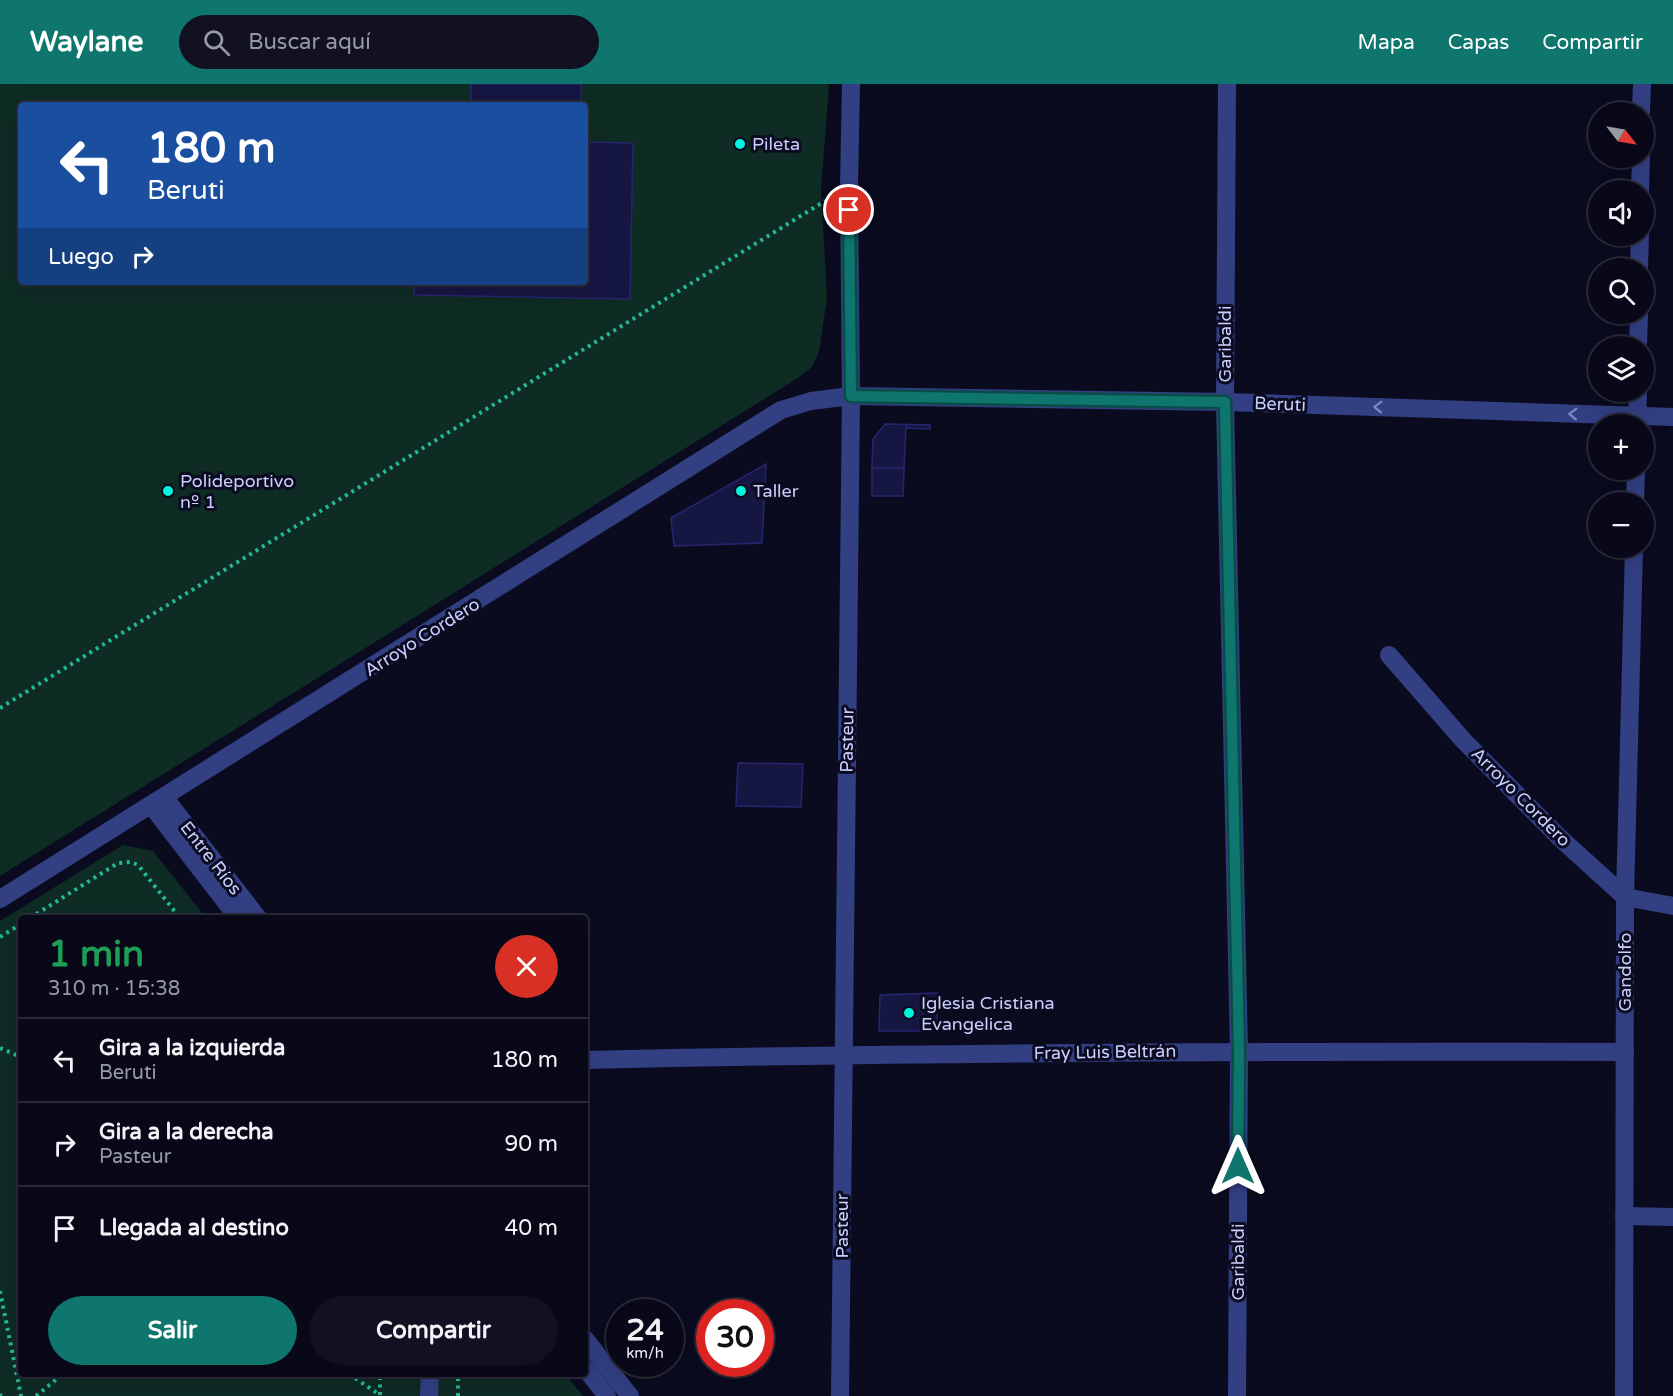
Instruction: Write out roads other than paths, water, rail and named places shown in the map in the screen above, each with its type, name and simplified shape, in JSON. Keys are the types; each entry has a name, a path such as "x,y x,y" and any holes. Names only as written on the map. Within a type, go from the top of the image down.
{"street":[{"name":"Pasteur","path":"840,1396 851,396 849,186 851,84"},
{"name":"Garibaldi","path":"1227,84 1225,402 1239,1051 1237,1396"},
{"path":"1641,102 1642,84"},
{"name":"Beruti","path":"851,396 1225,402 1588,418"},
{"name":"Arroyo Cordero","path":"0,899 781,410 811,401 851,396"},
{"name":"Beruti","path":"1654,419 1673,417"},
{"name":"Gandolfo","path":"1624,1396 1625,897 1634,558"},
{"name":"Arroyo Cordero","path":"1389,655 1463,740 1560,838 1625,897"},
{"name":"Entre Ríos","path":"157,801 236,915"},
{"name":"Entre Ríos","path":"157,801 255,915"},
{"path":"1625,897 1673,906"},
{"name":"Fray Luis Beltrán","path":"588,1060 843,1054 1239,1051 1624,1052"},
{"path":"1624,1216 1673,1217"},
{"path":"588,1343 630,1396"},
{"path":"588,1372 607,1396"},
{"path":"429,1396 430,1377"}],"place":[{"name":"Pileta","path":"740,144"},
{"name":"Polideportivo nº 1","path":"168,491"},
{"name":"Taller","path":"741,491"},
{"name":"Iglesia Cristiana Evangelica","path":"909,1013"}]}
